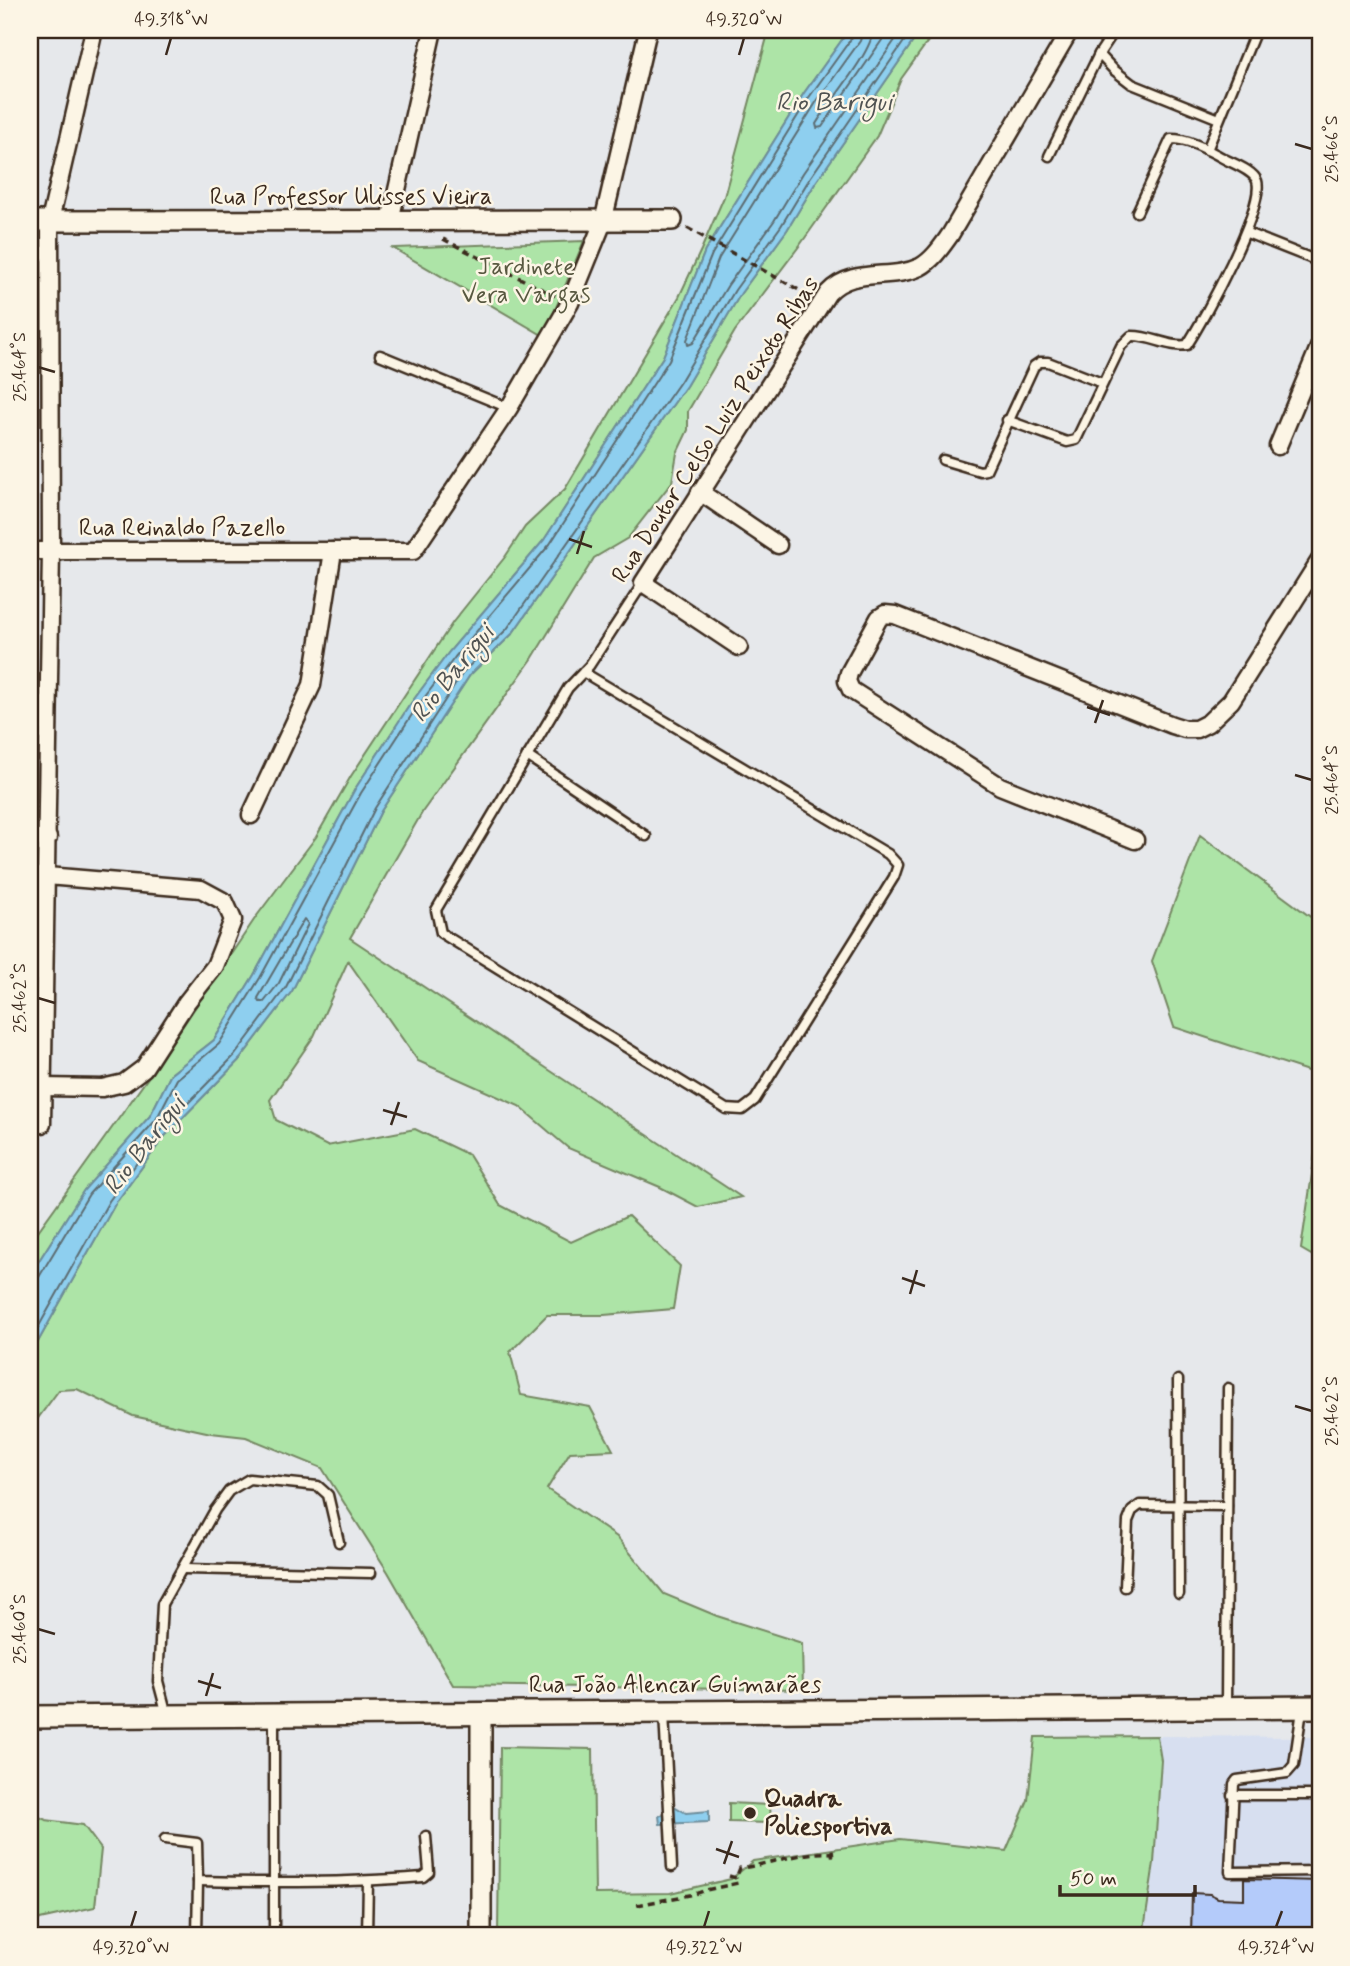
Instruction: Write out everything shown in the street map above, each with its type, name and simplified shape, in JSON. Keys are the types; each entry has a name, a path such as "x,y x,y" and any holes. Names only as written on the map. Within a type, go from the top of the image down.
{"main road":[{"name":"Rua João Alencar Guimarães","path":"30,1717 1311,1707"}],"street":[{"path":"36,1125 43,1087 48,838 50,221 94,30"},
{"path":"399,221 433,30"},
{"path":"509,408 569,303 603,222 648,30"},
{"name":"Rua Doutor Celso Luiz Peixoto Ribas","path":"643,583 835,285 846,279 907,271 923,266 937,252 950,235 1070,30"},
{"name":"Rua Professor Ulisses Vieira","path":"30,220 673,220"},
{"path":"1278,446 1320,345"},
{"name":"Rua Reinaldo Pazello","path":"30,551 413,551 509,408"},
{"path":"700,492 778,545"},
{"path":"251,815 312,685 333,551"},
{"path":"1135,840 1000,786 851,690 847,681 849,673 879,618 885,614 895,615 1185,729 1196,729 1208,723 1231,701 1320,560"},
{"path":"643,583 739,647"},
{"path":"30,838 48,838"},
{"path":"43,1087 102,1088 124,1083 144,1068 186,1003 215,966 233,920 225,902 201,889 47,876"},
{"path":"481,1713 481,1936"}],"lane":[{"path":"1049,156 1099,54 1115,30"},
{"path":"1207,149 1256,30"},
{"path":"1099,54 1132,84 1219,119"},
{"path":"1007,421 1068,442 1076,440 1121,346 1131,336 1144,336 1176,347 1187,345 1247,233 1257,180 1251,173 1207,149 1180,139 1171,139 1137,212"},
{"path":"1247,233 1320,262"},
{"path":"380,355 509,408"},
{"path":"943,460 980,471 986,470 1034,366 1040,362 1048,362 1102,383"},
{"name":"Rua Doutor Celso Luiz Peixoto Ribas","path":"583,672 888,854 898,865 894,877 755,1100 741,1110 726,1109 441,933 436,910 568,688 583,672 643,583"},
{"path":"527,756 646,836"},
{"path":"1178,1380 1179,1594"},
{"path":"1226,1707 1228,1388"},
{"path":"167,1716 158,1681 162,1604 215,1510 229,1491 249,1479 302,1482 318,1486 328,1496 339,1542"},
{"path":"1125,1587 1128,1521 1132,1511 1140,1505 1227,1506"},
{"path":"184,1569 371,1573"},
{"path":"1311,1707 1294,1765 1287,1773 1237,1780 1234,1784 1230,1872 1320,1871"},
{"path":"664,1712 672,1867"},
{"path":"274,1715 274,1936"},
{"path":"1233,1795 1320,1795"},
{"path":"198,1881 273,1883 423,1877 429,1871 426,1836"},
{"path":"165,1839 197,1843 197,1936"},
{"path":"367,1936 368,1881"}],"path":[{"path":"399,221 569,303"},
{"path":"693,232 821,303"},
{"path":"638,1905 738,1883 736,1878 740,1868 800,1854 832,1853"},
{"path":"729,1876 736,1878"}],"shaded area":[{"path":"1157,1736 1320,1737 1320,1936 1143,1936 1154,1863 1161,1760"}],"green space":[{"path":"769,30 849,30 804,93 705,251 663,357 544,540 449,652 409,706 355,789 254,975 214,1040 171,1074 150,1116 84,1190 35,1267 30,1281 30,1232 38,1231 147,1079 256,917 316,837 351,776 453,622 505,557 525,527 565,489 679,297 724,197"},
{"path":"921,30 936,30 901,79 877,136 735,331 688,411 688,430 677,453 672,482 628,538 594,558 532,659 423,811 350,938 741,1197 698,1207 660,1187 568,1148 519,1106 418,1061 348,961 314,1036 270,1100 276,1120 327,1146 415,1129 469,1155 500,1205 571,1242 628,1216 680,1266 673,1309 604,1315 547,1315 510,1352 521,1395 590,1407 613,1450 570,1452 547,1489 617,1537 664,1594 717,1616 802,1643 803,1690 453,1685 388,1572 322,1468 246,1437 211,1433 133,1416 77,1389 59,1390 30,1429 30,1356 115,1204 164,1137 240,1059 292,991 381,811 470,675 512,634 686,386 741,293 787,230 816,182"},
{"name":"Jardinete Vera Vargas","path":"584,241 544,336 393,248"},
{"path":"1200,835 1320,924 1320,1075 1174,1027 1152,961"},
{"path":"1320,1120 1320,1260 1301,1249"},
{"path":"1157,1736 1161,1760 1154,1863 1143,1936 498,1936 500,1747 593,1749 595,1894 670,1893 731,1879 753,1861 900,1839 1006,1851 1028,1800 1035,1737"},
{"name":"Quadra Poliesportiva","path":"729,1803 770,1805 771,1823 729,1822"},
{"path":"30,1813 46,1820 83,1825 101,1849 95,1907 40,1919 30,1930"}],"water":[{"name":"Rio Barigui","path":"849,30 921,30 816,182 787,230 741,293 686,386 512,634 470,675 381,811 292,991 240,1059 164,1137 115,1204 30,1356 30,1281 35,1267 84,1190 150,1116 171,1074 214,1040 254,975 355,789 409,706 449,652 544,540 663,357 705,251 804,93"},
{"path":"669,1803 686,1813 709,1811 709,1822 660,1824 659,1816 664,1814"}],"building":[{"path":"1244,1879 1320,1881 1320,1936 1191,1936 1192,1893 1244,1899"}],"place":[{"name":"Quadra Poliesportiva","path":"750,1813"}]}
